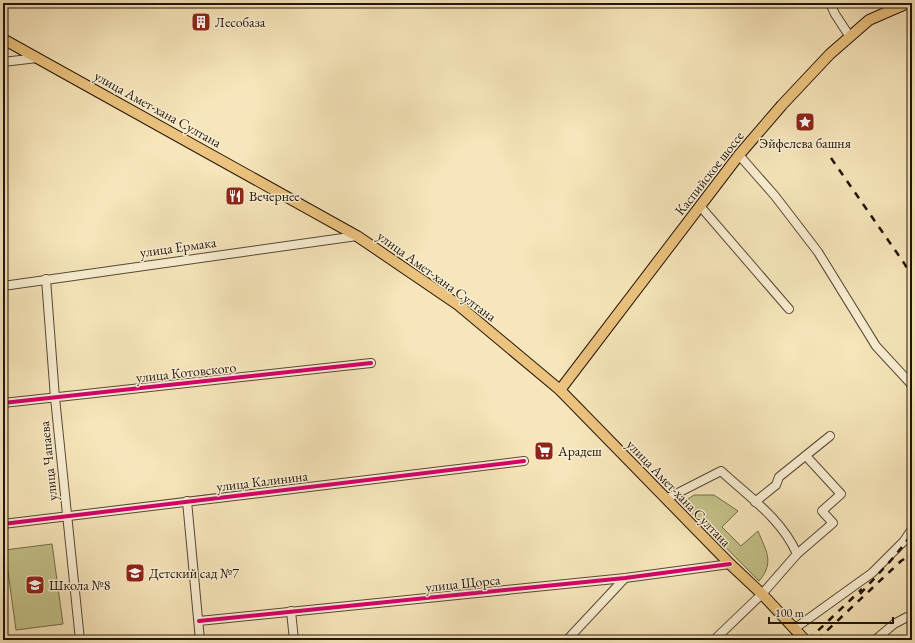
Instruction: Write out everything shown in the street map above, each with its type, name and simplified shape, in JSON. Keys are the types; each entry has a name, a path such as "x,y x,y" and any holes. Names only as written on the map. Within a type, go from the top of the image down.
{"main road":[{"name":"Каспийское шоссе","path":"560,390 739,154 782,105 830,54 869,20 906,3"},
{"name":"улица Амет-хана Султана","path":"3,40 357,236 457,304 560,390 730,564 762,594 805,640"}],"street":[{"path":"830,3 835,14 850,37"},
{"path":"3,62 37,58"},
{"path":"739,154 775,196 818,252 876,346 912,385"},
{"path":"700,206 789,309"},
{"name":"улица Ермака","path":"3,286 357,236"},
{"name":"улица Чапаева","path":"46,279 55,398 80,640"},
{"name":"улица Котовского","path":"3,403 371,363"},
{"path":"755,502 776,485 779,477 830,436"},
{"path":"714,640 762,594 797,554 833,523 822,511 841,494 806,456"},
{"name":"улица Калинина","path":"3,524 524,461"},
{"path":"666,499 721,471 755,502 763,506 792,541 797,554"},
{"path":"187,502 200,640"},
{"path":"794,629 872,573 904,541 912,529"},
{"name":"улица Щорса","path":"199,621 625,578 730,564"},
{"path":"567,640 625,578"},
{"path":"291,611 294,640"},
{"path":"878,639 894,624 907,617 912,619"}],"shaded area":[{"path":"694,495 714,495 738,511 722,527 741,546 758,531 768,556 767,568 759,581 682,503"},
{"path":"52,544 63,624 16,630 5,550"}],"railway":[{"path":"831,158 904,263 912,277"},
{"path":"860,594 894,557 912,534"},
{"path":"817,640 901,561 912,554"},
{"path":"808,640 862,589"}],"cycle path":[{"path":"3,403 371,363"},
{"path":"3,524 524,461"},
{"path":"199,621 625,578 730,564"}],"place":[{"name":"Лесобаза","path":"201,22"},
{"name":"Эйфелева башня","path":"805,122"},
{"name":"Вечернее","path":"235,196"},
{"name":"Арадеш","path":"544,451"},
{"name":"Детский сад №7","path":"135,573"},
{"name":"Школа №8","path":"35,585"}]}
